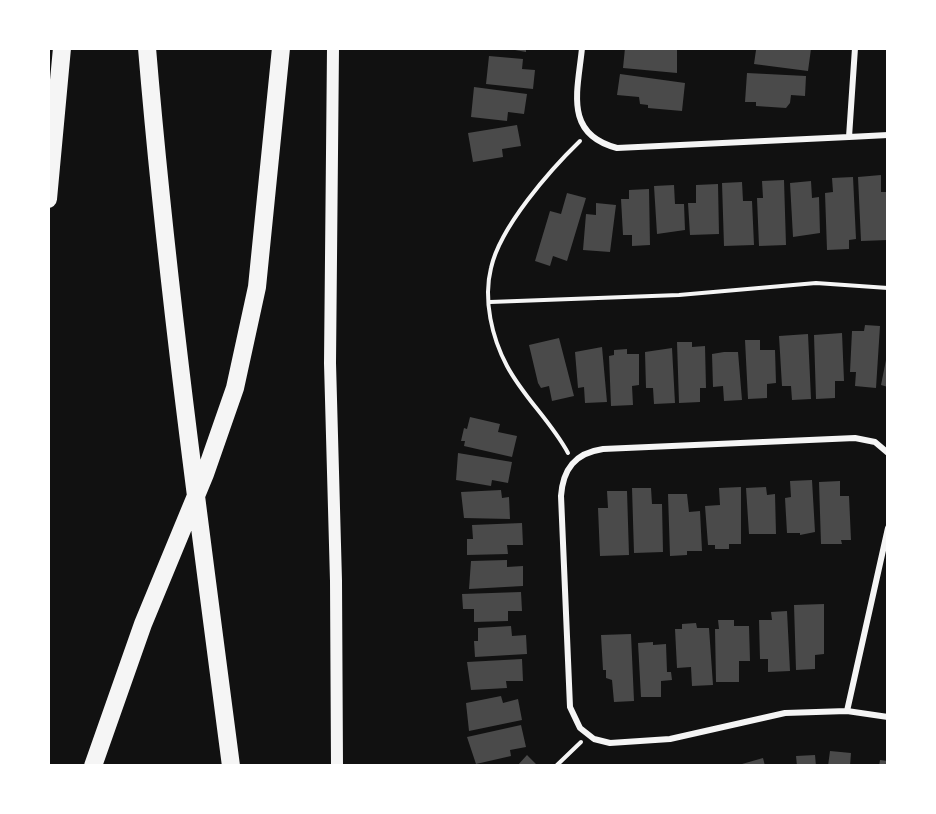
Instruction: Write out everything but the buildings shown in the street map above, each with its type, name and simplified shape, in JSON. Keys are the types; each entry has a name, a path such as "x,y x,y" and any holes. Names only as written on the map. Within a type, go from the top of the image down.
{"highway":[{"path":"48,199 62,48"},
{"path":"147,48 155,147 184,403 231,766"},
{"path":"93,766 143,624 206,474 235,388 257,287 281,48"}],"main road":[{"path":"333,48 330,363 336,581 337,766"}],"street":[{"path":"582,48 577,99 578,115 587,134 604,145 617,148 888,135"},
{"path":"849,137 855,48"},
{"path":"888,453 875,442 855,438 603,449 591,451 573,462 566,471 561,496 570,707 573,718 588,735 610,743 670,739 785,712 847,711 888,717"},
{"path":"847,711 888,528"}],"path":[{"path":"573,462 554,428 524,394 507,367 491,324 490,269 496,252 519,214 557,163 587,134"},
{"path":"490,302 679,295 816,283 888,288"},
{"path":"556,766 588,735"}]}
